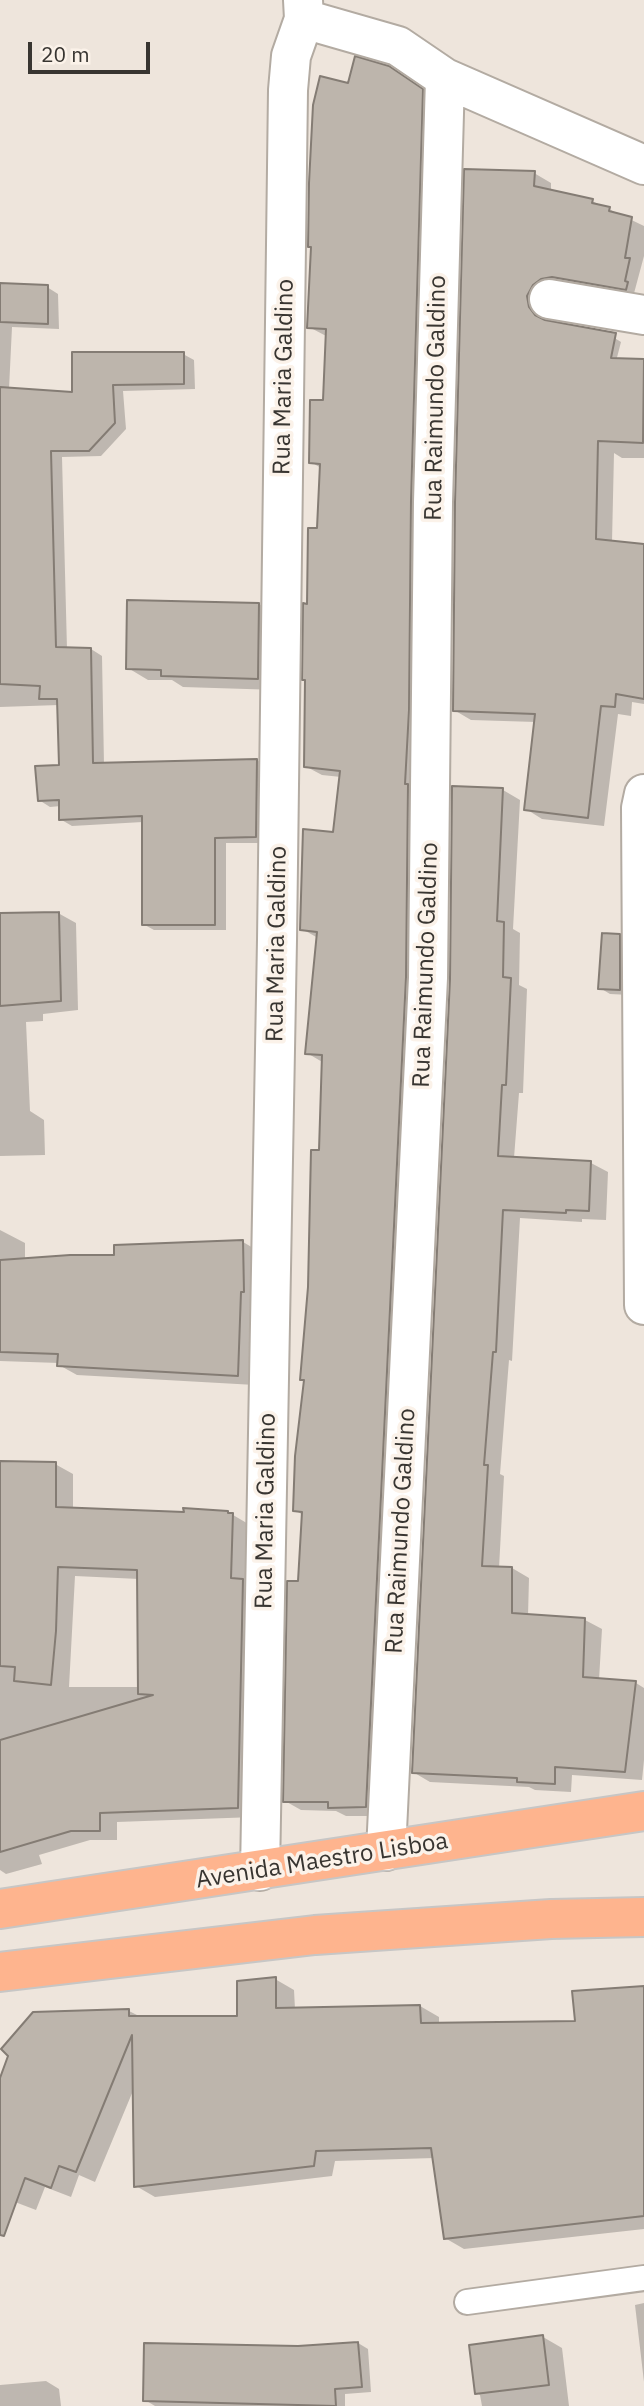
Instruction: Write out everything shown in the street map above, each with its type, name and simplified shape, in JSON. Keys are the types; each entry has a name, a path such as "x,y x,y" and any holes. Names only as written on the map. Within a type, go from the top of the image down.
{"highway":[{"name":"Avenida Maestro Lisboa","path":"0,1909 644,1811"},
{"path":"0,1972 315,1936 551,1919 644,1917"}],"street":[{"path":"304,9 398,46 444,78 644,165"},
{"name":"Rua Maria Galdino","path":"260,1871 277,954 288,90 291,56 304,9"},
{"name":"Rua Raimundo Galdino","path":"386,1851 428,978 433,502 444,78"},
{"path":"549,299 644,315"},
{"path":"644,794 641,807 644,1305"}],"lane":[{"path":"467,2302 644,2277"}],"building":[{"path":"355,56 389,66 423,89 405,784 408,784 406,977 366,1807 328,1808 328,1802 283,1802 287,1581 298,1581 302,1512 293,1511 295,1456 304,1380 300,1380 308,1287 311,1150 319,1150 322,1055 305,1054 317,932 300,930 303,829 333,832 340,771 304,767 303,603 307,604 308,528 317,528 320,464 309,463 310,400 323,400 326,329 307,328 311,247 308,247 309,183 313,105 320,76 348,83"},
{"path":"464,169 535,171 534,186 593,199 592,203 610,207 609,211 632,217 625,258 630,258 625,281 628,282 626,290 552,277 541,279 533,285 527,296 529,307 535,315 545,320 616,333 611,358 644,359 643,443 598,441 596,539 644,544 644,699 616,694 615,707 601,706 588,818 524,810 535,714 453,711 455,502"},
{"path":"0,283 48,285 48,324 0,322"},
{"path":"72,352 184,352 184,384 113,385 115,423 89,451 51,451 56,647 91,648 93,763 257,759 256,837 215,838 215,925 142,925 142,816 59,820 59,800 38,801 35,766 59,765 57,699 39,699 40,686 0,684 0,387 72,392"},
{"path":"127,600 259,603 258,679 161,676 161,670 126,669"},
{"path":"452,786 503,788 497,921 504,922 503,977 511,978 506,1085 502,1085 498,1156 591,1161 589,1211 566,1210 566,1213 503,1210 496,1352 493,1352 484,1465 488,1465 482,1566 512,1567 512,1613 585,1618 583,1677 636,1681 625,1772 555,1767 555,1784 517,1782 517,1778 412,1773 450,979"},
{"path":"59,912 61,1001 0,1006 0,913"},
{"path":"602,933 620,934 620,990 598,989"},
{"path":"243,1240 244,1292 241,1292 238,1376 57,1366 58,1354 0,1352 0,1260 114,1255 114,1245"},
{"path":"0,1461 56,1462 56,1507 184,1512 183,1508 233,1513 231,1578 243,1579 238,1808 100,1813 100,1831 71,1831 0,1852 0,1740 153,1695 138,1694 137,1570 58,1567 51,1685 14,1681 15,1667 0,1666"},
{"path":"276,1977 276,2008 420,2005 421,2023 575,2021 572,1991 644,1986 644,2216 444,2239 431,2148 316,2151 314,2166 134,2187 132,2035 76,2172 59,2166 51,2188 25,2178 4,2236 0,2235 0,2078 8,2056 1,2049 33,2012 129,2009 129,2016 237,2016 237,1981"},
{"path":"543,2335 549,2385 475,2394 469,2345"},
{"path":"358,2342 362,2387 335,2389 336,2406 143,2401 144,2343 298,2346"}]}
